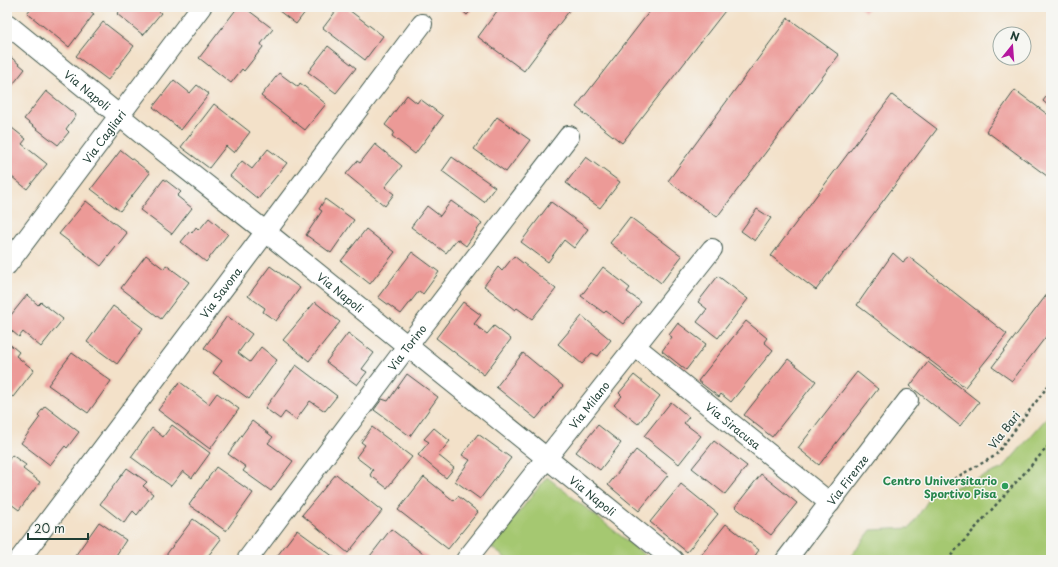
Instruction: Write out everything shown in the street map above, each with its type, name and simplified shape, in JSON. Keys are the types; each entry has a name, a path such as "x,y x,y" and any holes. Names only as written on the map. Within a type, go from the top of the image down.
{"street":[{"name":"Via Cagliari","path":"7,265 201,7"},
{"name":"Via Napoli","path":"7,24 119,116 266,232 673,560"},
{"name":"Via Savona","path":"19,560 422,24"},
{"name":"Via Torino","path":"247,560 407,346 569,136"},
{"name":"Via Milano","path":"466,560 712,249"},
{"name":"Via Siracusa","path":"636,347 830,503"},
{"name":"Via Firenze","path":"786,560 908,400"}],"path":[{"name":"Via Bari","path":"938,486 995,456 1051,382"},
{"path":"947,560 1051,443"}],"green space":[{"name":"Centro Universitario Sportivo Pisa","path":"1051,413 1051,560 848,560 871,530 910,528 933,493 968,483 1003,468"},
{"path":"547,477 651,560 508,560 491,547"}],"building":[{"path":"32,7 85,7 94,14 69,47 27,13"},
{"path":"123,7 154,7 161,13 143,35 117,14"},
{"path":"238,7 244,7 273,29 261,44 263,47 244,71 242,69 231,83 199,58"},
{"path":"274,7 309,7 296,24"},
{"path":"339,7 345,7 383,36 365,60 323,28"},
{"path":"458,7 474,7 467,15"},
{"path":"500,7 572,7 524,71 478,37"},
{"path":"653,7 728,7 622,143 576,107"},
{"path":"859,7 869,7 865,12"},
{"path":"788,18 839,55 717,217 668,181"},
{"path":"103,22 134,46 108,80 76,56"},
{"path":"328,46 356,68 336,93 308,72"},
{"path":"7,54 25,69 7,92"},
{"path":"279,73 298,87 300,83 326,104 305,130 261,96"},
{"path":"174,80 190,93 197,85 209,94 181,130 153,107"},
{"path":"1015,90 1051,117 1051,179 986,131"},
{"path":"1051,90 1051,108 1043,101"},
{"path":"46,91 76,115 66,129 69,132 58,145 24,119"},
{"path":"407,95 417,103 420,99 443,116 415,154 392,136 394,132 385,125"},
{"path":"892,95 937,129 816,290 771,256"},
{"path":"214,104 250,132 234,153 226,146 209,168 181,147"},
{"path":"497,117 530,140 506,172 474,149"},
{"path":"7,124 26,139 22,144 47,164 27,189 7,173"},
{"path":"375,144 402,166 385,187 394,194 385,206 346,174 357,161 360,163"},
{"path":"268,149 287,163 258,199 230,176 242,161 252,169"},
{"path":"121,150 150,173 120,211 91,189"},
{"path":"452,157 495,187 484,202 442,171"},
{"path":"586,157 620,182 600,208 566,183"},
{"path":"164,179 181,192 177,196 192,208 172,234 140,210"},
{"path":"325,199 354,220 331,253 306,235 322,211 319,209"},
{"path":"86,201 127,233 101,266 59,234"},
{"path":"451,201 482,223 466,246 457,239 446,253 411,227 427,206 440,216"},
{"path":"551,202 588,229 574,248 564,240 548,262 521,242"},
{"path":"757,209 771,218 755,241 741,231"},
{"path":"630,217 682,256 661,283 610,243"},
{"path":"209,218 228,234 206,262 181,242 190,231 192,233 196,227 199,230"},
{"path":"366,229 395,252 370,284 341,261"},
{"path":"412,252 439,272 423,294 419,291 401,314 378,297"},
{"path":"893,253 903,262 909,257 1007,334 965,387 857,305"},
{"path":"146,255 164,269 166,265 189,282 161,319 121,288"},
{"path":"514,256 556,289 532,319 517,308 515,310 484,286 498,267 502,271"},
{"path":"270,266 300,288 276,321 263,312 265,308 248,296"},
{"path":"603,267 630,288 627,292 641,302 623,324 606,311 604,313 581,296"},
{"path":"718,276 748,299 718,338 697,322 707,309 698,302"},
{"path":"1051,289 1051,330 1012,381 992,367"},
{"path":"27,295 38,305 41,302 63,319 41,347 23,332 19,337 7,327 7,320"},
{"path":"315,302 340,322 309,361 283,340"},
{"path":"463,302 481,315 474,324 487,334 494,326 511,339 484,375 436,338"},
{"path":"113,306 143,328 117,364 87,342"},
{"path":"227,316 252,334 238,353 250,362 261,347 277,360 249,399 213,373 222,361 204,348"},
{"path":"582,316 611,340 598,356 592,353 582,364 558,344"},
{"path":"746,321 767,338 764,342 773,350 731,402 721,394 719,397 698,381"},
{"path":"678,323 706,344 686,370 662,351 672,337 669,335"},
{"path":"348,333 374,353 362,369 367,372 357,385 326,362"},
{"path":"7,342 19,352 16,356 34,370 13,397 7,393"},
{"path":"72,353 111,381 88,413 48,385"},
{"path":"523,353 563,386 536,419 496,387"},
{"path":"788,359 816,381 772,437 744,415"},
{"path":"928,362 979,402 960,426 910,386"},
{"path":"296,365 337,396 325,411 310,401 296,420 285,412 280,419 265,408"},
{"path":"857,372 878,389 819,465 798,448"},
{"path":"407,374 438,397 410,436 374,410 382,399 388,401"},
{"path":"634,375 660,396 638,424 614,405 622,396 619,393"},
{"path":"180,382 209,404 217,393 239,409 210,449 158,410"},
{"path":"671,402 689,417 684,423 701,436 679,464 644,436"},
{"path":"45,406 79,432 67,448 65,446 50,465 21,443 40,417 38,415"},
{"path":"252,421 273,437 268,443 293,461 271,491 243,471 246,467 228,454"},
{"path":"172,425 210,453 192,478 183,471 171,486 131,457 152,428 163,437"},
{"path":"598,425 621,443 600,470 576,452"},
{"path":"372,427 412,457 387,488 370,475 373,470 356,457 365,445 361,442"},
{"path":"434,428 450,441 438,455 454,468 446,478 418,455 429,442 424,439"},
{"path":"478,434 511,458 480,499 455,481 470,460 462,455"},
{"path":"714,441 747,466 725,494 692,468"},
{"path":"636,450 668,475 639,511 608,485"},
{"path":"12,455 26,465 23,469 40,482 19,510 7,501 7,462"},
{"path":"216,467 253,493 226,531 189,505"},
{"path":"127,468 147,482 143,486 153,494 137,515 133,511 124,523 100,504"},
{"path":"336,474 382,511 348,553 302,515"},
{"path":"761,474 797,503 771,535 735,507"},
{"path":"424,477 454,501 458,496 478,512 448,549 398,510"},
{"path":"681,484 718,514 687,552 650,522"},
{"path":"193,519 221,539 205,560 163,559"},
{"path":"99,522 126,540 113,560 81,560 75,556"},
{"path":"726,524 759,550 752,560 697,560"},
{"path":"391,529 431,560 367,560"},
{"path":"297,530 338,560 274,560"}],"place":[{"name":"Centro Universitario Sportivo Pisa","path":"1005,486"}]}
